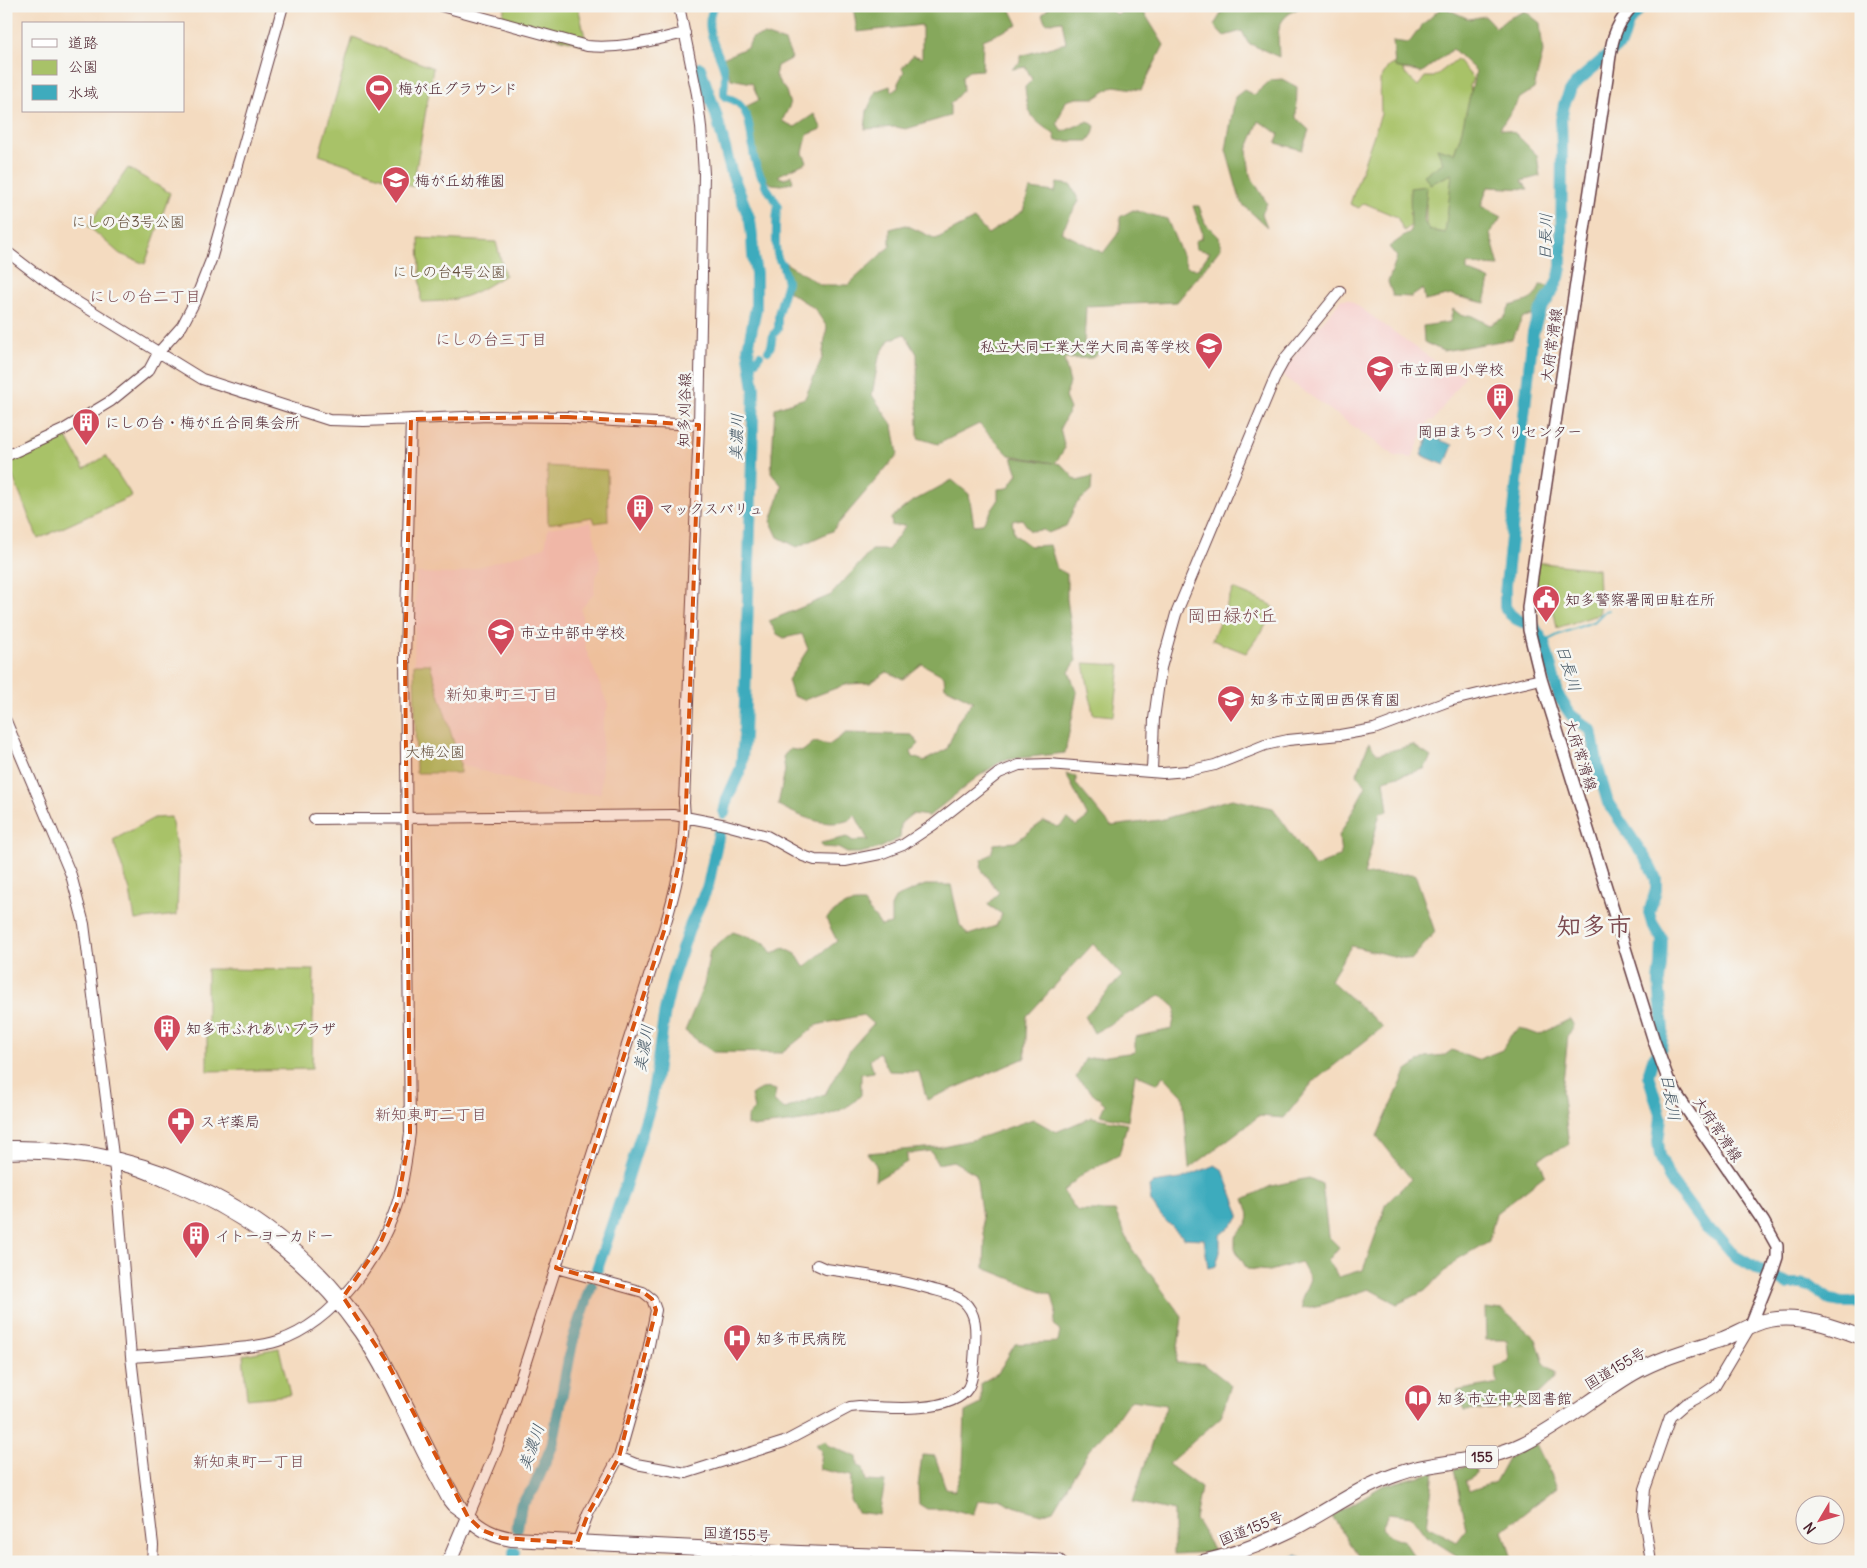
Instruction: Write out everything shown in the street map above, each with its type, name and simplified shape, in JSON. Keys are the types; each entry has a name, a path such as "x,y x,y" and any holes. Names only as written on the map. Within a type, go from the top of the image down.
{"highway":[{"name":"国道155号","path":"1202,1562 1268,1541 1382,1480 1403,1472 1501,1453 1523,1444 1552,1428 1640,1370 1656,1362 1729,1337 1750,1326 1768,1320 1796,1319 1823,1324 1861,1337"},
{"name":"国道155号","path":"468,1517 482,1530 502,1538 809,1554 1059,1562"},
{"path":"449,1562 468,1517"}],"main road":[{"name":"大府常滑線","path":"1632,6 1612,39 1533,569 1528,608 1529,624 1541,679 1658,1052 1677,1095 1772,1234 1777,1246 1777,1257 1771,1277 1750,1326"}],"street":[{"path":"6,456 64,430 111,401 149,370 158,353 182,326 194,303 211,260 283,6"},
{"path":"441,6 587,46 628,46 685,34"},
{"name":"知多刈谷線","path":"468,1517 498,1446 666,924 685,836 684,804 699,425 703,156 697,94 679,6"},
{"path":"6,251 53,287 202,379 329,420 489,416 567,417 699,425"},
{"path":"1152,771 1154,720 1161,668 1176,614 1276,375 1286,357 1340,291"},
{"path":"131,1357 254,1347 278,1341 303,1329 340,1300 380,1244 398,1201 410,1133 405,658 411,419"},
{"path":"314,819 685,816 767,836 803,856 815,860 844,862 880,854 903,845 933,826 999,773 1019,765 1048,764 1163,773 1194,770 1215,765 1265,745 1374,728 1449,701 1541,679"},
{"path":"6,721 71,875 84,924 116,1186 131,1357 153,1545 152,1562"},
{"path":"6,1146 68,1148 112,1160 164,1170 225,1199 285,1240 302,1255 371,1335 450,1489 468,1517"},
{"path":"6,1154 55,1154 112,1160"},
{"path":"619,1457 636,1464 686,1473 784,1442 850,1407 914,1407 946,1403 958,1398 966,1390 970,1384 976,1327 971,1312 964,1302 950,1294 898,1280 826,1269 817,1265"},
{"path":"556,1268 643,1292 650,1296 656,1307 645,1365 619,1457 588,1514 578,1543"},
{"path":"1651,1562 1643,1512 1645,1489 1670,1417 1685,1404 1715,1386 1750,1326"}],"highlighted area":[{"path":"567,417 699,425 685,836 664,931 556,1268 643,1292 652,1299 656,1310 619,1457 588,1514 577,1543 502,1538 482,1530 468,1517 387,1362 343,1297 380,1244 398,1201 410,1133 405,660 411,419"}],"shaded area":[{"name":"市立岡田小学校","path":"1342,299 1348,299 1443,367 1465,376 1433,421 1430,420 1427,424 1412,458 1395,456 1284,377 1284,373 1299,349"},
{"name":"市立中部中学校","path":"591,522 601,567 595,578 594,593 581,609 586,650 608,705 603,723 601,793 561,794 462,765 430,663 414,663 416,575 418,573 456,574 545,547 548,528"}],"green space":[{"path":"505,6 578,6 587,46 501,22"},
{"path":"853,6 1009,6 1018,25 983,40 982,70 969,71 962,76 963,90 950,104 950,116 906,129 896,127 865,129 867,111 876,91 890,86 892,91 898,88 898,83 904,72 902,68 913,55 922,58 922,25 857,32"},
{"path":"1050,6 1102,6 1117,14 1140,6 1164,45 1141,90 1114,86 1095,98 1077,98 1066,101 1057,123 1062,132 1088,121 1095,126 1093,134 1088,141 1056,141 1054,134 1040,124 1029,110 1025,87 1032,80 1026,67 1012,69 1020,62 1020,56 1066,43 1062,21 1046,23 1042,15"},
{"path":"1226,6 1303,6 1282,21 1278,39 1279,57 1248,43 1242,31 1224,36 1214,25"},
{"path":"1439,6 1449,6 1449,10 1469,19 1485,16 1496,28 1507,19 1525,11 1540,23 1543,52 1534,89 1520,98 1500,128 1514,132 1537,155 1540,176 1522,181 1528,189 1488,187 1481,206 1502,217 1490,233 1499,266 1467,264 1467,271 1490,280 1485,303 1451,295 1425,301 1423,289 1411,297 1393,296 1388,282 1397,257 1389,247 1411,231 1410,188 1427,186 1424,221 1429,230 1445,233 1452,174 1430,184 1424,175 1443,163 1437,148 1454,153 1460,137 1476,71 1453,49 1421,73 1395,67 1393,41 1409,43 1422,25 1440,9"},
{"path":"764,35 785,42 792,58 777,66 775,76 786,91 790,105 782,121 795,127 814,114 822,129 807,135 803,153 807,162 779,175 779,177 785,179 791,175 793,182 782,185 772,184 766,180 757,164 752,142 750,118 745,107 759,100 752,83 731,79 723,58 748,47 752,38"},
{"name":"梅が丘グラウンド","path":"353,37 433,68 413,187 319,155"},
{"path":"1457,59 1473,78 1470,86 1472,98 1448,233 1433,235 1426,225 1426,203 1413,203 1413,209 1409,213 1414,223 1404,231 1397,217 1364,203 1359,208 1350,204 1381,114 1380,80 1388,67 1398,61 1406,75 1418,86 1425,77 1434,77"},
{"path":"1282,79 1297,87 1296,118 1309,130 1302,150 1276,143 1279,134 1259,121 1247,150 1250,175 1267,203 1262,214 1267,227 1241,203 1226,150 1235,97 1244,90 1254,95 1271,80"},
{"name":"にしの台3号公園","path":"128,168 170,193 145,264 120,254 88,226"},
{"path":"1057,183 1071,185 1079,201 1061,232 1103,253 1120,231 1120,217 1133,210 1167,219 1187,267 1198,269 1210,252 1196,249 1195,241 1202,238 1202,232 1193,206 1199,206 1205,223 1219,237 1221,248 1177,302 1086,306 1084,345 1102,350 1092,358 1064,359 1070,383 1065,397 1070,409 1060,428 1065,448 1055,463 1061,464 1077,481 1092,477 1091,491 1076,504 1066,526 1048,533 1043,530 1030,531 1022,519 1012,521 1014,534 1030,546 1050,545 1057,569 1067,574 1067,599 1076,661 1069,672 1077,693 1065,753 1003,760 976,778 929,816 912,814 901,823 900,838 880,848 860,853 847,853 838,848 822,847 821,843 847,837 853,841 868,840 855,815 847,821 838,823 820,822 778,805 785,770 783,757 789,749 803,751 814,742 829,745 846,733 912,735 919,744 911,752 913,757 924,761 947,749 958,721 973,701 945,687 944,676 922,664 903,679 887,672 870,683 847,684 804,700 793,696 788,680 808,649 802,634 784,638 777,634 769,621 831,595 872,550 888,550 906,525 892,526 891,518 910,503 952,480 969,494 974,525 982,524 998,501 998,489 1008,488 1018,474 1012,457 1053,463 1009,455 979,424 938,444 918,438 917,354 905,334 889,340 879,357 872,395 893,426 898,454 832,531 797,547 778,537 771,522 782,486 771,472 775,408 805,398 822,358 827,327 814,308 789,292 789,277 784,262 821,285 848,285 890,246 890,229 906,225 936,239 974,219 988,234 1023,211 1030,189 1055,192"},
{"name":"にしの台4号公園","path":"419,238 496,242 505,275 474,293 456,299 421,302"},
{"path":"1540,285 1548,286 1551,291 1545,299 1539,301 1534,315 1523,317 1512,339 1443,351 1424,342 1423,326 1450,322 1453,309 1462,316 1470,315 1490,325 1505,317 1510,306 1533,298"},
{"path":"63,430 84,469 106,456 132,496 38,539 6,460"},
{"path":"547,466 607,470 608,521 595,523 593,517 548,524"},
{"path":"1534,562 1598,569 1600,614 1557,628 1553,608 1528,608"},
{"path":"1233,589 1270,604 1276,611 1246,653 1212,640"},
{"path":"1084,663 1120,665 1114,716 1093,714"},
{"name":"大梅公園","path":"414,664 430,664 460,763 460,773 416,773"},
{"path":"1369,743 1378,754 1413,745 1431,757 1424,769 1384,780 1388,811 1380,813 1364,875 1415,874 1435,932 1411,960 1351,946 1330,980 1383,1027 1313,1082 1284,1118 1259,1116 1189,1169 1183,1096 1163,1075 1158,1084 1135,1074 1128,1121 1100,1115 1105,1104 1076,1078 1085,1059 1135,1052 1135,1037 1172,1029 1176,1008 1161,995 1094,1033 1085,1016 1122,976 1093,944 1027,1016 1025,1058 927,1100 919,1072 889,1071 879,1052 870,1060 874,1072 861,1074 861,1095 851,1104 825,1116 754,1127 747,1125 747,1118 754,1109 751,1095 763,1089 776,1090 774,1102 785,1109 825,1094 850,1050 873,1024 863,1015 817,1025 782,1053 713,1052 685,1031 704,985 710,950 733,932 765,943 772,954 784,948 796,954 804,967 837,941 826,919 839,908 852,903 864,903 881,926 891,924 891,907 895,898 925,885 951,885 960,925 968,935 996,926 1002,914 988,905 999,892 981,869 982,860 991,854 994,844 1015,842 1044,821 1058,827 1068,819 1076,826 1088,817 1066,774 1076,777 1076,784 1111,826 1160,820 1232,799 1273,808 1315,867 1341,856 1339,836 1366,786 1357,774"},
{"path":"171,817 179,864 177,915 135,920 130,891 113,840 154,818"},
{"path":"207,969 314,970 312,1069 207,1071"},
{"path":"1570,1019 1574,1026 1568,1036 1562,1091 1569,1145 1539,1158 1545,1175 1496,1213 1489,1241 1458,1259 1425,1291 1397,1304 1369,1289 1325,1304 1302,1309 1302,1298 1310,1279 1301,1262 1270,1271 1247,1269 1235,1249 1235,1238 1249,1217 1244,1199 1271,1186 1309,1178 1322,1184 1328,1236 1339,1247 1328,1261 1338,1277 1363,1270 1387,1203 1411,1179 1377,1136 1407,1070 1426,1057 1445,1055 1452,1050 1477,1060 1502,1050 1511,1035 1520,1028 1539,1035"},
{"path":"1092,1117 1127,1124 1119,1155 1084,1173 1063,1191 1077,1211 1115,1211 1132,1249 1182,1317 1176,1363 1204,1364 1231,1385 1221,1417 1168,1464 1201,1488 1195,1519 1215,1552 1174,1554 1174,1511 1133,1502 1154,1436 1167,1405 1132,1400 1127,1404 1110,1428 1089,1450 1053,1510 1041,1514 1010,1505 999,1498 978,1501 973,1515 952,1509 927,1509 919,1504 918,1486 922,1455 935,1456 946,1489 955,1491 963,1466 965,1412 981,1404 981,1383 998,1373 1015,1344 1058,1342 1060,1332 1054,1324 1056,1311 1052,1295 984,1268 985,1241 976,1174 953,1161 938,1164 931,1151 907,1154 907,1162 875,1181 876,1165 867,1153 938,1147 976,1139 1033,1119 1056,1132"},
{"path":"1485,1308 1503,1310 1536,1339 1544,1363 1555,1373 1555,1378 1530,1402 1521,1407 1464,1411 1457,1391 1498,1383 1495,1367 1509,1362 1507,1340 1486,1340"},
{"path":"279,1348 290,1395 247,1399 243,1355"},
{"path":"826,1440 828,1445 857,1457 858,1466 863,1468 866,1481 885,1482 879,1515 857,1512 850,1500 851,1476 819,1469 821,1451 816,1444"},
{"path":"1536,1444 1557,1487 1503,1530 1513,1562 1459,1562 1456,1555 1426,1536 1411,1516 1388,1513 1382,1528 1388,1535 1404,1541 1418,1562 1363,1562 1332,1516 1382,1486 1434,1472 1427,1526 1457,1542 1466,1530 1454,1469 1476,1464 1476,1473 1465,1481 1469,1491 1495,1482 1508,1458"}],"water":[{"path":"1429,436 1453,445 1445,465 1421,455"},
{"path":"1215,1165 1223,1170 1239,1212 1239,1218 1220,1235 1220,1252 1216,1266 1208,1268 1204,1239 1184,1238 1160,1215 1151,1202 1149,1187 1153,1183 1181,1179"},
{"path":"1297,1555 1302,1559 1302,1562 1276,1562"}],"waterway":[{"path":"715,6 709,22 712,38 724,70 724,94 725,97 738,103 745,111 755,160 763,179"},
{"name":"日長川","path":"1642,6 1628,23 1622,43 1579,80 1571,89 1564,105 1561,120 1561,267 1559,277 1539,313 1533,332 1505,607 1516,619 1534,627 1544,642 1559,697 1571,715 1591,730 1598,768 1608,803 1648,862 1656,879 1656,890 1649,913 1652,923 1662,939 1659,981 1663,1031 1661,1048 1653,1059 1648,1075 1661,1117 1658,1142 1660,1156 1670,1180 1706,1228 1719,1237 1735,1256 1764,1273 1789,1284 1802,1284 1812,1287 1830,1300 1861,1304"},
{"name":"美濃川","path":"700,68 716,114 731,171 750,220 756,273 756,308 748,348 754,389 744,737 741,768 727,799 724,813"},
{"path":"765,185 778,205 776,242 779,260"},
{"path":"768,351 773,335 778,329 778,314 787,282 782,264"},
{"path":"756,361 760,355"},
{"path":"1544,642 1595,621 1605,611 1609,610"},
{"name":"美濃川","path":"597,1269 650,1106 665,1010 673,976 690,926 708,886 719,833"},
{"name":"美濃川","path":"517,1528 521,1505 534,1488 552,1446 572,1343 591,1286"},
{"name":"美濃川","path":"514,1552 514,1562"}],"place":[{"name":"梅が丘グラウンド","path":"379,112"},
{"name":"梅が丘幼稚園","path":"396,204"},
{"name":"私立大同工業大学大同高等学校","path":"1209,370"},
{"name":"市立岡田小学校","path":"1380,393"},
{"name":"岡田まちづくりセンター","path":"1500,421"},
{"name":"にしの台・梅が丘合同集会所","path":"86,446"},
{"name":"マックスバリュ","path":"640,532"},
{"name":"知多警察署岡田駐在所","path":"1546,623"},
{"name":"市立中部中学校","path":"501,656"},
{"name":"知多市立岡田西保育園","path":"1231,723"},
{"name":"知多市ふれあいプラザ","path":"167,1052"},
{"name":"スギ薬局","path":"181,1145"},
{"name":"イトーヨーカドー","path":"196,1259"},
{"name":"知多市民病院","path":"737,1362"},
{"name":"知多市立中央図書館","path":"1418,1422"}],"district":[{"name":"にしの台二丁目","path":"145,296"},
{"name":"にしの台三丁目","path":"491,339"},
{"name":"岡田緑が丘","path":"1232,615"},
{"name":"新知東町三丁目","path":"502,694"},
{"name":"知多市","path":"1594,926"},
{"name":"新知東町二丁目","path":"431,1114"},
{"name":"新知東町一丁目","path":"249,1461"}]}
